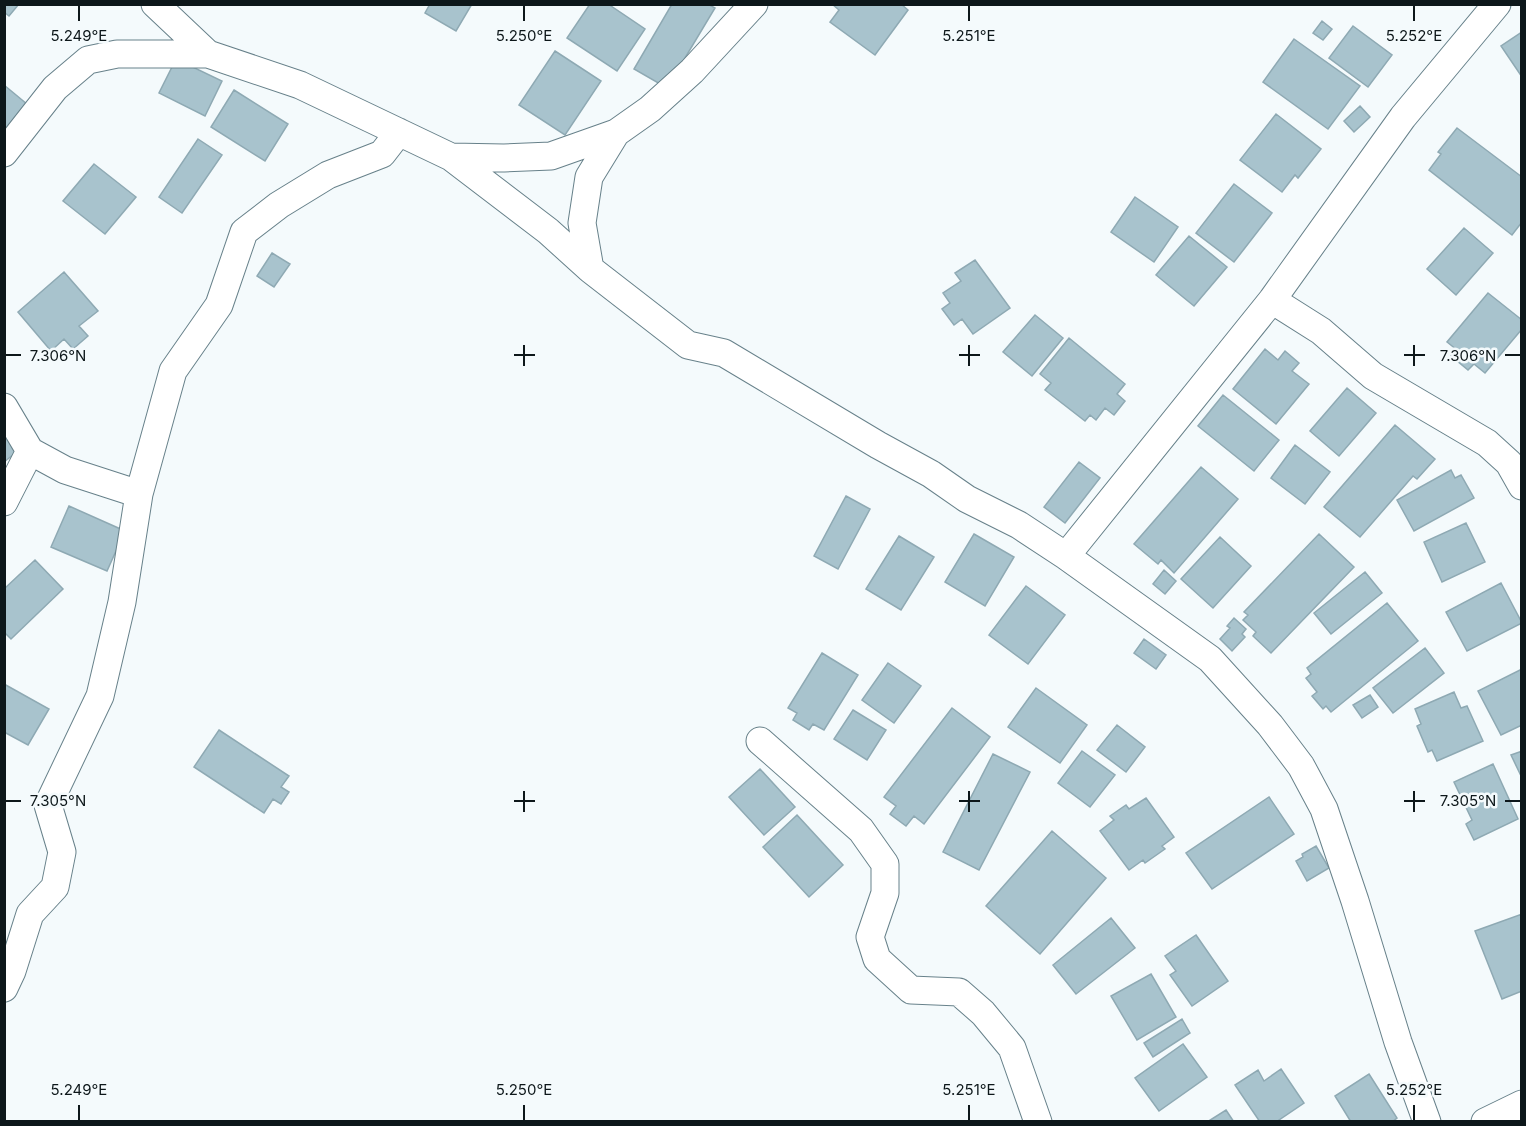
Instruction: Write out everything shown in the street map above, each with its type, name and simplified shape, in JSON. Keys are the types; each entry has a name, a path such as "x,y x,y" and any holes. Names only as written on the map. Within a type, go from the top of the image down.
{"street":[{"path":"155,4 208,54"},
{"path":"451,157 551,156 616,133 650,109 692,71 754,4"},
{"path":"1066,556 1272,300 1403,117 1497,4"},
{"path":"4,153 55,87 88,60 117,54 208,54 300,85 451,157 548,231 590,269 688,345 724,353 931,474 968,500 1019,525 1066,556 1210,659 1270,725 1301,766 1324,809 1398,1042 1427,1122"},
{"path":"4,988 12,971 30,914 55,887 62,852 48,805 99,696 122,602 139,494 173,371 219,305 244,232 279,205 328,175 382,154 399,132"},
{"path":"590,269 582,223 589,177 616,133"},
{"path":"1272,300 1321,331 1373,376 1487,443 1509,463 1521,486"},
{"path":"4,407 30,451 65,470 139,494"},
{"path":"4,502 30,451"},
{"path":"760,741 861,830 885,864 885,893 870,937 877,959 911,990 959,992 982,1013 1012,1048 1038,1122"},
{"path":"1485,1122 1521,1104"}],"building":[{"path":"4,4 19,4 9,16 4,12"},
{"path":"430,4 472,4 456,31 425,13"},
{"path":"590,4 608,4 645,29 617,71 567,38"},
{"path":"672,4 708,4 715,8 667,88 634,69"},
{"path":"832,4 901,4 908,10 875,55 830,22 839,10"},
{"path":"1322,21 1332,29 1323,40 1313,33"},
{"path":"1353,26 1392,55 1368,87 1329,58"},
{"path":"1522,32 1522,77 1501,46"},
{"path":"1294,39 1360,86 1328,129 1263,82"},
{"path":"555,51 601,81 565,135 519,105"},
{"path":"176,59 222,81 205,116 159,93"},
{"path":"4,85 33,109 4,142"},
{"path":"234,90 288,124 265,161 211,127"},
{"path":"1360,106 1370,117 1354,132 1344,121"},
{"path":"1276,114 1321,149 1298,178 1295,175 1282,192 1240,160"},
{"path":"1457,128 1522,177 1522,222 1512,235 1429,170 1441,154 1438,152"},
{"path":"198,139 222,155 182,213 159,197"},
{"path":"94,164 136,197 105,234 63,201"},
{"path":"1234,184 1272,213 1234,262 1196,233"},
{"path":"1135,197 1178,227 1154,262 1111,232"},
{"path":"1464,228 1493,253 1456,295 1427,269"},
{"path":"1189,236 1227,267 1194,306 1156,275"},
{"path":"272,253 290,264 274,287 257,276"},
{"path":"975,260 1010,308 973,334 962,319 954,325 942,309 950,303 943,293 961,281 955,273"},
{"path":"64,272 98,311 79,326 88,336 73,349 64,339 51,351 18,312"},
{"path":"1488,293 1522,320 1522,329 1485,373 1474,364 1468,370 1451,356 1457,350 1447,342"},
{"path":"1035,315 1063,338 1032,376 1003,352"},
{"path":"1069,338 1125,384 1117,394 1125,401 1114,415 1105,408 1096,420 1090,415 1085,421 1045,390 1051,383 1040,374"},
{"path":"1265,349 1278,360 1285,351 1299,363 1292,371 1309,384 1276,424 1233,389"},
{"path":"1347,388 1376,413 1339,456 1310,431"},
{"path":"1223,395 1279,440 1254,471 1198,426"},
{"path":"1395,425 1435,459 1417,479 1413,476 1360,537 1324,507"},
{"path":"4,436 18,451 4,462"},
{"path":"1295,445 1330,472 1305,504 1271,478"},
{"path":"1079,462 1100,478 1065,523 1044,507"},
{"path":"1201,467 1238,499 1174,573 1161,560 1158,564 1134,544"},
{"path":"1451,470 1455,478 1461,475 1474,498 1414,531 1397,500"},
{"path":"846,496 870,509 838,569 814,556"},
{"path":"69,506 125,531 107,571 51,547"},
{"path":"1466,523 1485,562 1442,582 1424,542"},
{"path":"974,534 1014,557 985,606 945,582"},
{"path":"1319,534 1354,567 1271,653 1253,636 1256,632 1243,620 1248,615 1244,612"},
{"path":"899,536 934,557 901,610 866,589"},
{"path":"1220,537 1251,566 1213,608 1181,579"},
{"path":"35,560 63,589 11,639 4,632 4,589"},
{"path":"1164,570 1176,581 1165,594 1153,584"},
{"path":"1365,572 1382,593 1331,634 1314,613"},
{"path":"1501,583 1522,623 1467,651 1446,612"},
{"path":"1026,586 1065,615 1028,664 989,635"},
{"path":"1387,603 1418,641 1331,712 1326,706 1323,709 1312,696 1317,692 1306,678 1311,674 1307,668"},
{"path":"1234,618 1246,629 1242,634 1245,637 1232,651 1220,639 1230,628 1227,626"},
{"path":"1144,639 1166,655 1156,669 1134,653"},
{"path":"1425,648 1444,673 1393,713 1373,688"},
{"path":"822,653 858,675 824,730 813,724 809,730 793,720 797,713 788,708"},
{"path":"888,663 921,686 894,723 862,700"},
{"path":"1522,669 1522,725 1501,735 1478,691"},
{"path":"4,684 49,709 28,745 4,732"},
{"path":"1036,688 1087,725 1060,763 1008,727"},
{"path":"1454,692 1461,708 1467,706 1483,741 1437,761 1432,750 1428,752 1417,726 1421,724 1415,709"},
{"path":"1370,695 1378,707 1362,718 1353,705"},
{"path":"952,708 990,737 924,824 914,816 906,826 890,814 896,806 884,797"},
{"path":"853,710 886,730 867,760 834,739"},
{"path":"1117,725 1145,747 1126,772 1097,750"},
{"path":"219,730 289,776 281,787 289,792 281,804 273,799 264,813 194,767"},
{"path":"1082,751 1115,775 1090,807 1058,783"},
{"path":"1522,751 1522,778 1511,755"},
{"path":"993,754 1030,772 979,870 943,852"},
{"path":"1493,764 1518,819 1474,840 1466,824 1472,820 1454,782"},
{"path":"760,769 795,807 764,835 729,797"},
{"path":"1269,797 1294,834 1212,889 1186,853"},
{"path":"1146,798 1174,837 1162,846 1165,849 1145,863 1143,860 1129,870 1100,831 1114,820 1110,816 1126,805 1129,809"},
{"path":"797,815 843,865 809,897 763,847"},
{"path":"1052,831 1106,878 1040,954 986,906"},
{"path":"1316,846 1329,868 1307,881 1296,861 1303,857 1302,854"},
{"path":"1522,914 1522,991 1502,999 1475,931"},
{"path":"1111,918 1135,948 1076,994 1053,965"},
{"path":"1196,935 1228,981 1192,1006 1170,975 1176,971 1165,956"},
{"path":"1151,974 1176,1017 1137,1040 1111,996"},
{"path":"1182,1019 1190,1033 1153,1057 1144,1043"},
{"path":"1183,1044 1207,1077 1159,1111 1135,1078"},
{"path":"1281,1069 1304,1103 1276,1122 1260,1122 1235,1085 1258,1070 1264,1081"},
{"path":"1369,1074 1397,1118 1392,1122 1351,1122 1335,1096"},
{"path":"1226,1110 1234,1122 1207,1122"}]}
